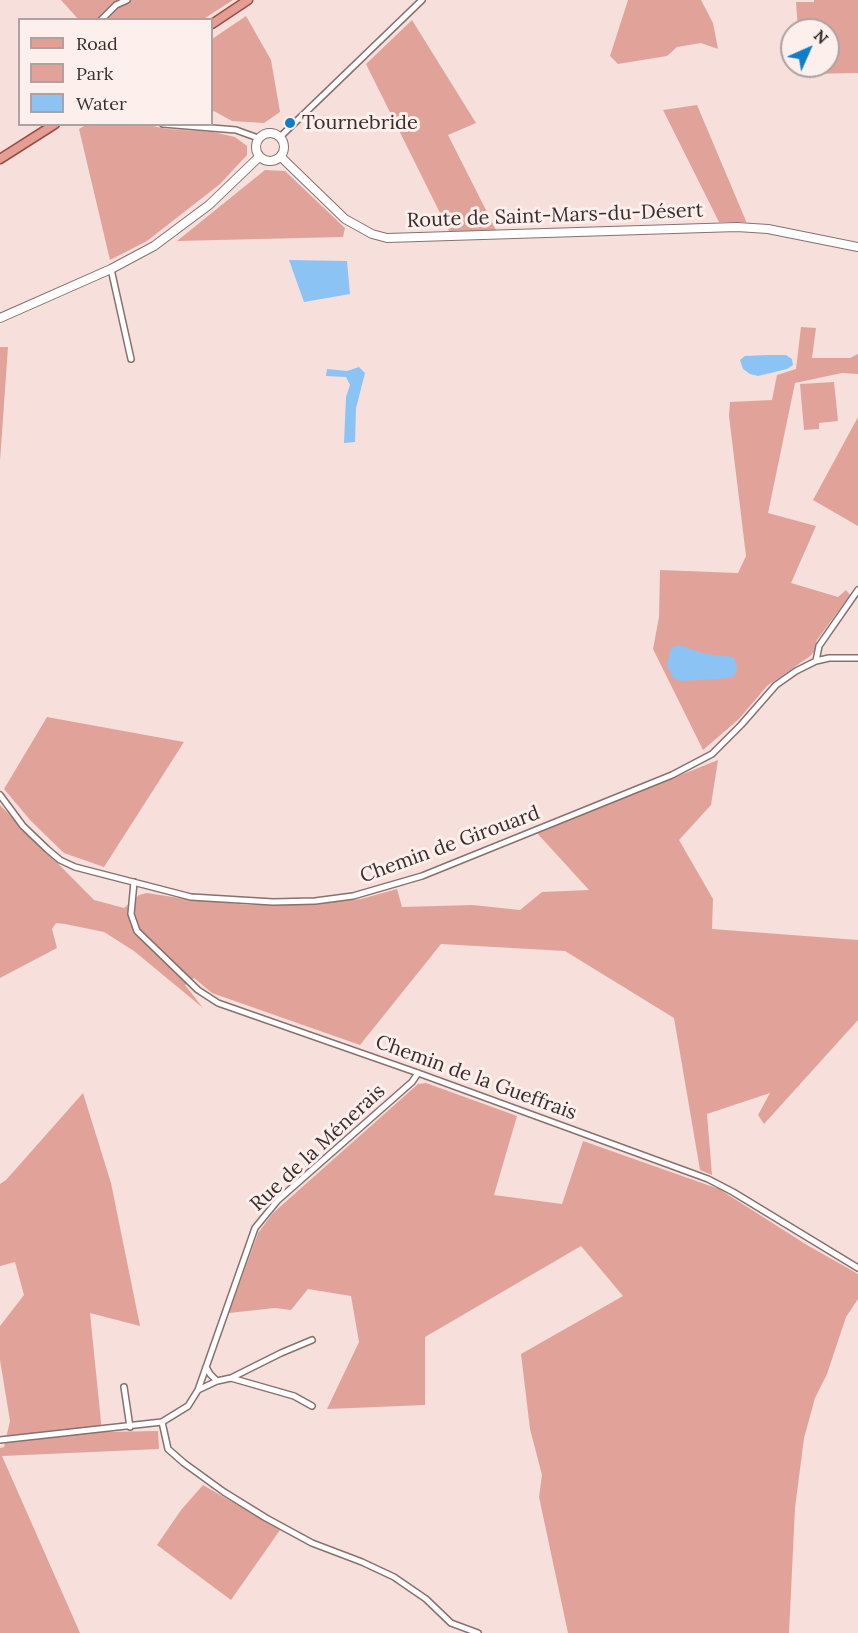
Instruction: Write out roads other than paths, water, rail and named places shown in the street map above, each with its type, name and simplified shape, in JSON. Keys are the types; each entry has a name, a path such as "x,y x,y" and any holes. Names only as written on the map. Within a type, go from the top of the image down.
{"main road":[{"path":"213,23 248,0"},
{"path":"0,159 52,126"},
{"path":"266,133 280,137 284,144 281,157 267,162 259,157 255,148 258,138 266,133"},
{"path":"0,318 111,269 154,246 208,205 259,157"},
{"name":"Route de Saint-Mars-du-Désert","path":"281,157 345,219 372,234 387,238 737,227 768,229 858,247"}],"street":[{"path":"103,18 116,5 128,0"},
{"path":"280,137 422,0"},
{"path":"187,126 236,130 258,138"},
{"path":"111,269 131,359"},
{"path":"816,662 819,646 858,590"},
{"name":"Chemin de Girouard","path":"0,795 23,826 60,860 75,867 191,897 273,902 315,901 353,896 422,876 672,775 700,761 727,740 776,685 796,671 829,658 858,658"},
{"name":"Chemin de la Gueffrais","path":"134,882 131,914 137,932 198,990 218,1003 708,1179 858,1268"},
{"name":"Rue de la Ménerais","path":"0,1440 162,1422 188,1406 198,1390 255,1228 278,1200 412,1082 418,1073"},
{"path":"198,1390 217,1381 231,1378 312,1340"},
{"path":"206,1367 217,1381"},
{"path":"231,1378 294,1396 312,1406"},
{"path":"124,1387 130,1427"},
{"path":"162,1422 168,1449 224,1492 312,1543 394,1577 426,1599 451,1623 478,1633"}],"water":[{"path":"289,260 347,261 350,294 304,302"},
{"path":"786,355 792,359 793,365 787,369 758,376 743,369 740,360 745,356"},
{"path":"359,367 365,373 356,408 355,442 344,443 346,397 350,385 346,377 326,376 327,369 347,371"},
{"path":"679,645 705,654 733,657 737,665 736,673 732,677 716,679 682,681 674,679 667,666 671,648"}],"place":[{"name":"Tournebride","path":"290,123"}]}
